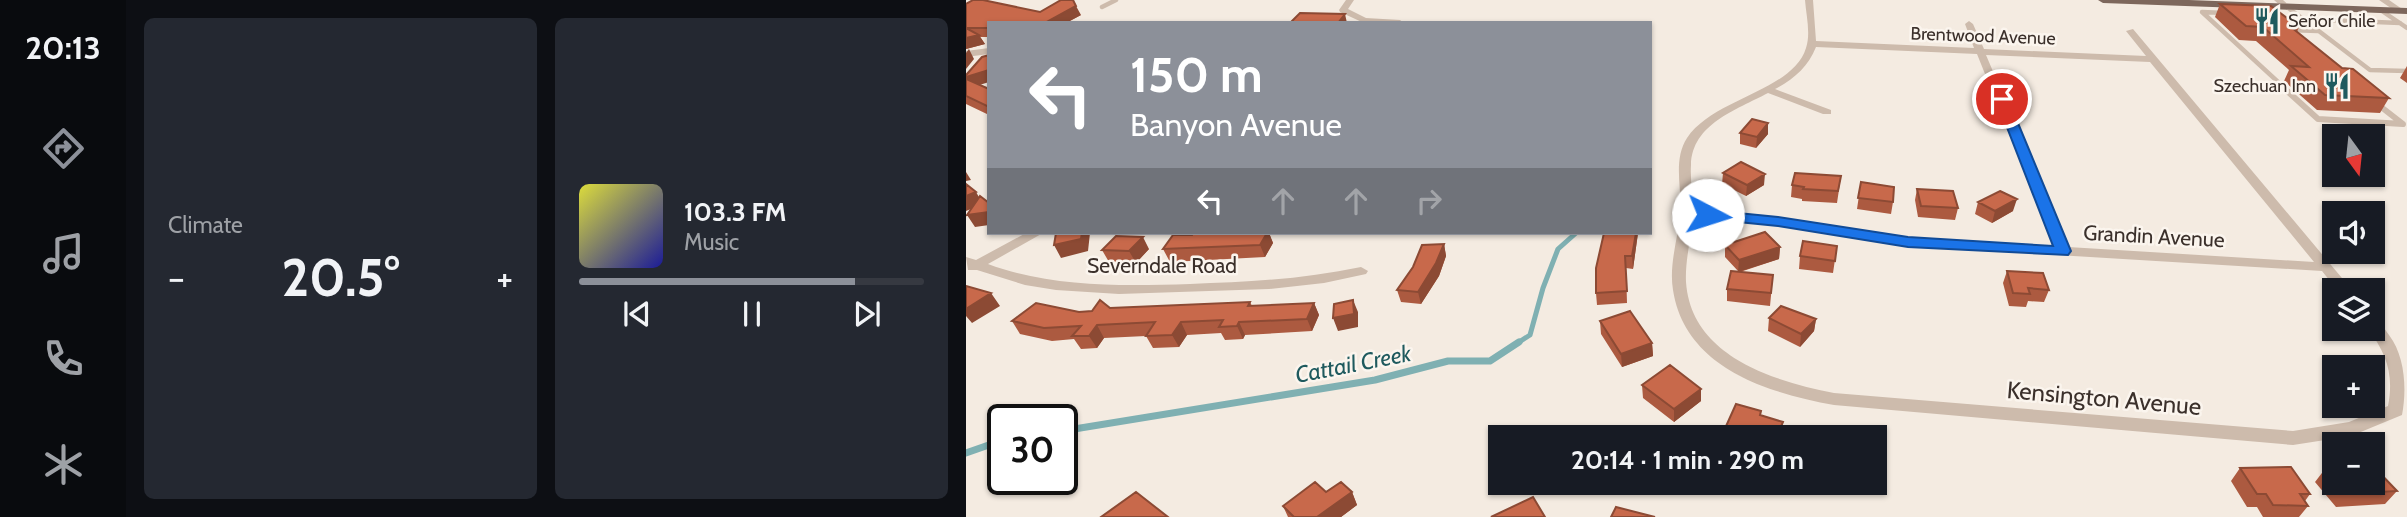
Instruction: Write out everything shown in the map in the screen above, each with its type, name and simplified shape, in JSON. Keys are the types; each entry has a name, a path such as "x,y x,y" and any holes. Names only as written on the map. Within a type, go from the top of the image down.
{"main road":[{"path":"2103,0 2256,6 2382,5 2402,17"}],"street":[{"path":"1350,0 1343,10 1353,17 1384,21"},
{"path":"1765,89 1798,71 1807,60 1812,44 1809,0"},
{"path":"1969,23 2063,251"},
{"path":"2130,31 2336,278"},
{"name":"Brentwood Avenue","path":"1812,44 2152,59"},
{"path":"966,54 987,51"},
{"path":"1765,89 1827,112"},
{"name":"Kensington Avenue","path":"1765,89 1718,116 1693,136 1687,152 1687,213 1679,253 1682,305 1692,326 1701,339 1722,358 1765,380 1805,395 2293,438 2351,429 2401,413 2401,383 2393,350 2385,340"},
{"name":"Grandin Avenue","path":"1687,213 1768,220 1908,242 2327,267"},
{"path":"969,265 1032,235"},
{"name":"Severndale Road","path":"969,265 1047,284 1109,289 1296,284 1361,271"}],"lane":[{"path":"1102,8 1116,0"},
{"path":"2181,2 2202,12 2318,119 2403,124 2371,98"},
{"path":"2283,4 2370,70 2407,71"},
{"path":"2256,6 2266,14"},
{"path":"2202,12 2228,13"},
{"path":"2303,19 2402,17 2407,27"},
{"path":"2296,38 2286,30 2319,31"}],"building":[{"path":"973,0 983,0 1040,12 1061,0 1073,0 1076,6 1049,21 987,21 987,28 966,28 966,4"},
{"path":"2220,4 2271,6 2299,27 2291,27 2342,68 2353,69 2389,98 2325,95 2291,66 2309,67 2263,27 2246,26"},
{"path":"1300,13 1345,14 1340,21 1292,21"},
{"path":"966,28 979,35 966,38"},
{"path":"987,56 987,71 966,77 966,75 982,57"},
{"path":"966,79 987,88 987,106 966,96"},
{"path":"1752,119 1768,123 1757,137 1740,133"},
{"path":"1741,162 1765,174 1747,185 1723,173"},
{"path":"1795,173 1841,176 1838,191 1803,189 1804,187 1792,185"},
{"path":"1861,182 1894,187 1893,202 1858,198"},
{"path":"966,184 976,192 966,196"},
{"path":"1917,189 1953,191 1958,208 1921,206"},
{"path":"2000,191 2017,199 1995,211 1978,202"},
{"path":"980,196 987,201 987,212 967,215"},
{"path":"1765,232 1780,247 1739,260 1725,245"},
{"path":"1056,235 1082,235 1081,239 1054,245"},
{"path":"1173,235 1266,235 1260,245 1163,249"},
{"path":"1604,235 1636,235 1632,256 1625,256 1627,291 1596,293 1596,268"},
{"path":"1116,236 1143,237 1129,251 1102,250"},
{"path":"1803,241 1837,246 1835,261 1800,256"},
{"path":"1444,244 1418,292 1397,290 1413,267 1422,245"},
{"path":"1731,271 1773,275 1771,293 1727,289"},
{"path":"2007,271 2043,273 2049,290 2028,288 2030,294 2013,293"},
{"path":"966,286 991,293 966,309"},
{"path":"1100,300 1110,308 1250,302 1248,306 1314,303 1307,319 1239,322 1237,326 1219,327 1223,320 1181,322 1172,335 1146,336 1155,322 1097,325 1089,336 1072,336 1081,326 1044,328 1012,321 1036,303 1079,312 1092,311"},
{"path":"1353,300 1354,314 1333,318 1334,304"},
{"path":"1781,306 1816,319 1801,334 1769,318"},
{"path":"1630,311 1652,343 1621,354 1600,321"},
{"path":"1670,365 1701,389 1674,409 1642,385"},
{"path":"1736,404 1761,411 1760,415 1783,422 1782,425 1727,425"},
{"path":"2291,467 2310,494 2300,494 2308,506 2273,505 2266,494 2257,494 2240,468"},
{"path":"2385,478 2397,491 2385,492"},
{"path":"1315,482 1326,492 1341,482 1352,492 1317,517 1294,517 1283,506"},
{"path":"1136,492 1168,517 1101,517"},
{"path":"1533,497 1545,517 1491,517"},
{"path":"1616,507 1655,517 1611,517"}],"waterway":[{"name":"Cattail Creek","path":"1516,344 1530,335 1543,288 1558,249 1574,235"},
{"name":"Cattail Creek","path":"1078,428 1375,380 1448,361 1490,361 1519,342"},
{"name":"Cattail Creek","path":"966,453 987,446"}],"place":[{"name":"Señor Chile","path":"2267,21"},
{"name":"Szechuan Inn","path":"2337,86"}],"route":[{"path":"1708,215 1750,218 1908,242 2063,251 2002,99"}]}
